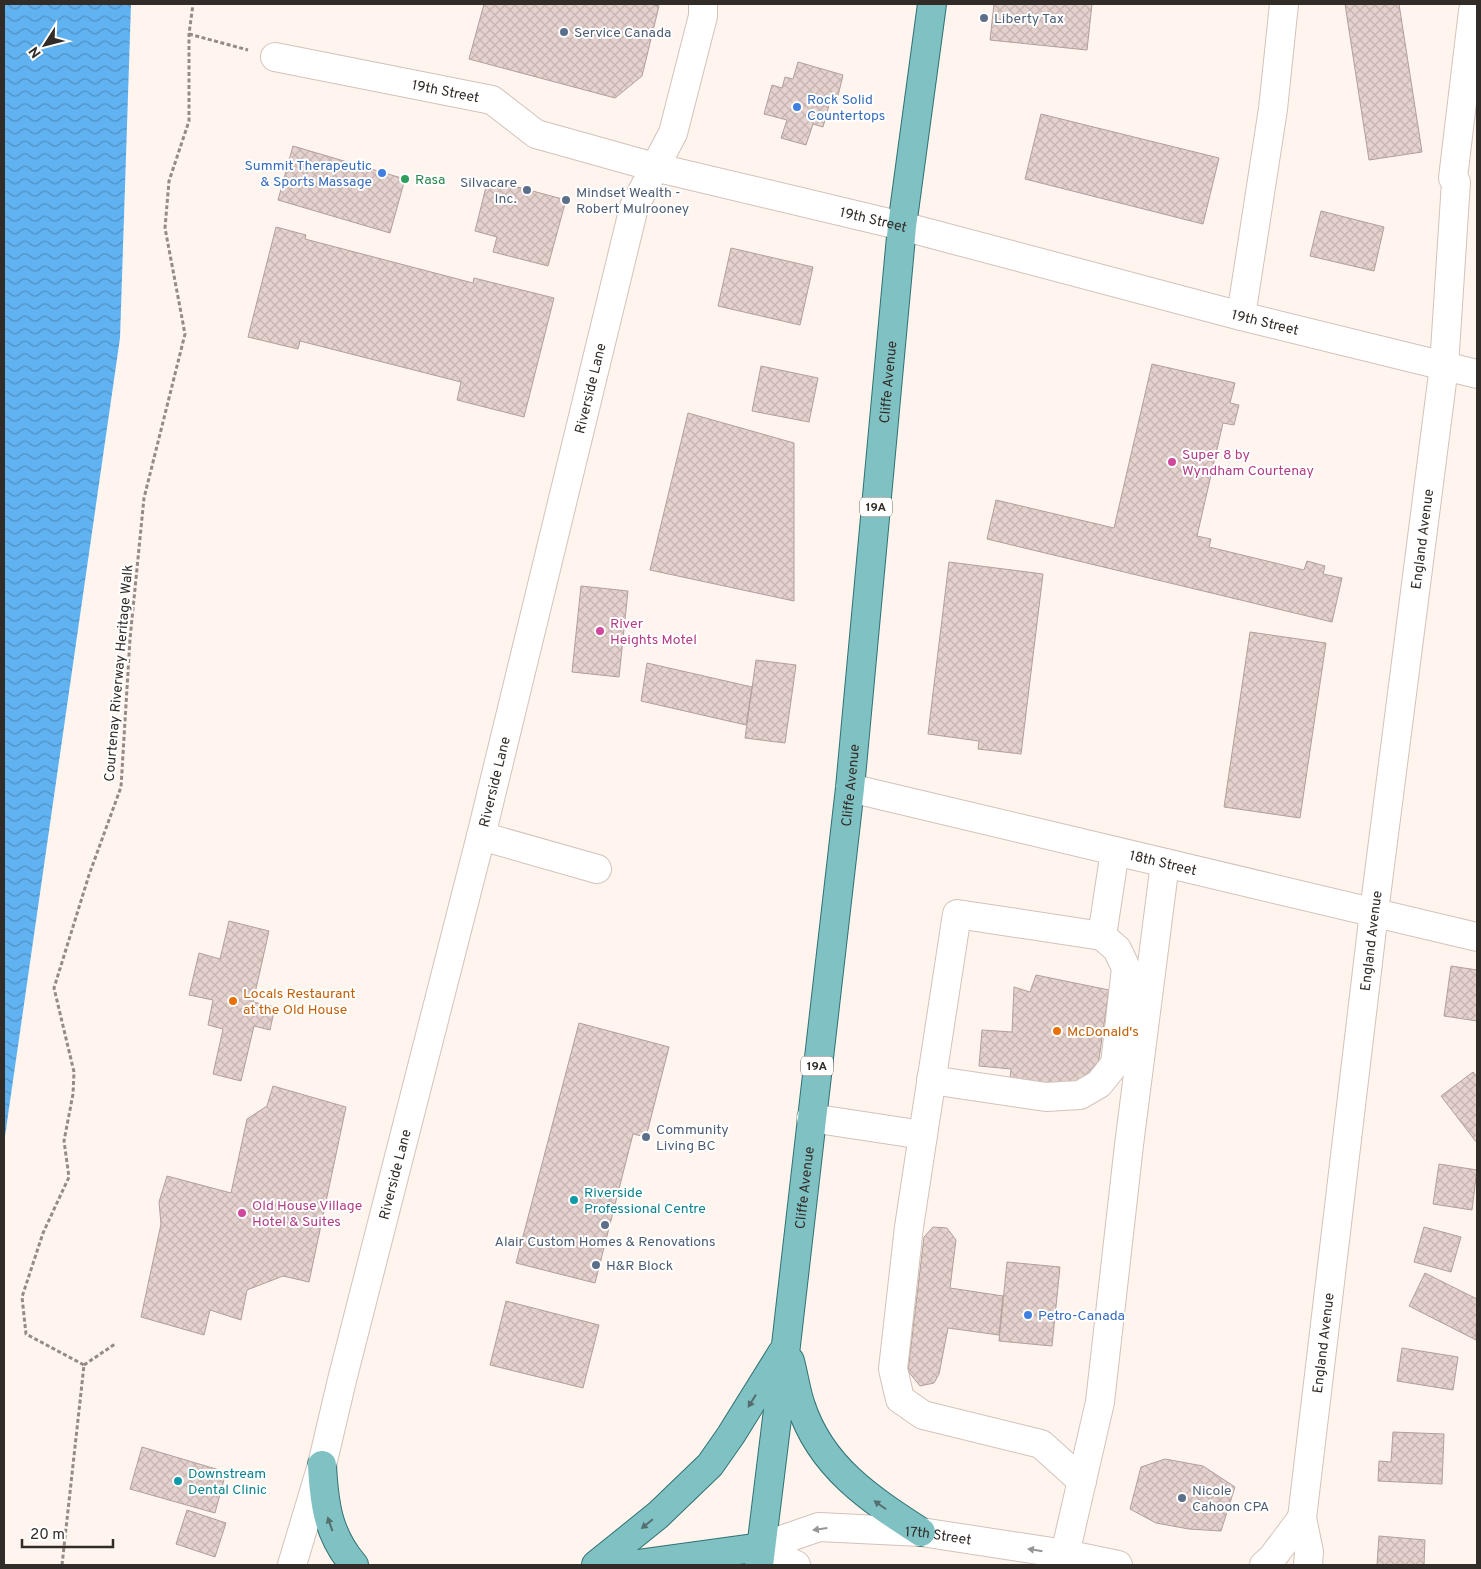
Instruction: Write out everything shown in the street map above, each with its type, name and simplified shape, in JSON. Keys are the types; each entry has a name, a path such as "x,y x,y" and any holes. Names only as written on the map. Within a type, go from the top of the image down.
{"main road":[{"name":"Cliffe Avenue","path":"760,1556 850,788 902,226 932,4"},
{"path":"786,1345 801,1407 820,1447 843,1474 875,1502 921,1532"},
{"path":"596,1565 658,1515 710,1465 731,1435 786,1345"},
{"path":"322,1465 323,1492 328,1517 339,1546 354,1565"},
{"name":"17th Street","path":"630,1565 760,1556"}],"street":[{"name":"Riverside Lane","path":"292,1565 322,1465 481,836 634,208 654,166 673,133 703,16 703,4"},
{"path":"1241,316 1273,109 1284,4"},
{"name":"England Avenue","path":"1308,1565 1309,1552 1302,1518 1374,912 1444,366 1456,182 1465,181 1473,12 1477,4"},
{"name":"19th Street","path":"276,57 492,100 536,134 654,166 902,226 1241,316 1477,374"},
{"name":"18th Street","path":"850,788 1477,937"},
{"path":"481,836 597,869"},
{"path":"1102,936 1115,851"},
{"path":"1065,1554 1100,1402 1129,1145 1165,863"},
{"path":"931,1080 1046,1097 1080,1095 1099,1084 1115,1064 1126,968 1117,949 1102,936 957,914 931,1080 909,1227 893,1369 900,1399 922,1415 1041,1444 1082,1481"},
{"path":"811,1118 923,1135"},
{"path":"1264,1565 1272,1558 1302,1518"},
{"name":"17th Street","path":"760,1556 820,1527 921,1532 1065,1554 1118,1565"},
{"path":"760,1556 796,1565"}],"path":[{"name":"Courtenay Riverway Heritage Walk","path":"84,1365 26,1334 22,1297 43,1233 69,1177 64,1141 73,1094 74,1072 54,988 89,875 121,787 130,639 144,498 185,334 165,228 169,181 189,121 189,34 193,4"},
{"path":"189,34 276,57"},
{"path":"62,1565 84,1365 115,1344"}],"water":[{"path":"4,4 131,4 120,338 4,1143"}],"building":[{"name":"Service Canada","path":"484,4 651,4 659,6 642,76 615,98 469,59"},
{"path":"994,4 1092,4 1087,50 990,40"},
{"path":"1345,4 1399,4 1422,152 1369,160"},
{"name":"Rock Solid Countertops","path":"798,62 843,75 837,100 831,98 823,127 813,124 806,145 781,138 787,120 764,114 772,85 782,88 785,77 793,79"},
{"path":"1041,114 1219,158 1203,224 1025,179"},
{"path":"293,146 405,179 390,233 278,200"},
{"path":"488,179 566,200 548,266 493,252 497,237 475,231"},
{"path":"1321,211 1384,227 1374,271 1310,256"},
{"path":"276,227 306,235 305,239 473,283 474,278 554,298 524,417 457,400 461,382 300,341 298,349 248,337"},
{"path":"731,248 813,267 800,325 718,306"},
{"name":"Super 8 by Wyndham Courtenay","path":"1152,364 1235,383 1230,403 1239,405 1234,425 1223,423 1197,536 1211,539 1209,547 1304,570 1307,561 1325,566 1323,574 1342,578 1332,622 987,539 996,500 1114,528"},
{"path":"761,366 818,378 809,422 752,411"},
{"path":"688,413 794,443 794,601 650,570"},
{"path":"949,562 1043,574 1021,754 978,749 979,741 928,734"},
{"name":"River Heights Motel","path":"581,586 628,591 619,677 572,672"},
{"path":"1250,632 1326,643 1300,818 1224,807"},
{"path":"756,660 796,665 785,743 745,738"},
{"path":"647,663 752,687 746,725 641,701"},
{"name":"Locals Restaurant at the Old House","path":"229,921 269,931 253,1002 275,1007 270,1030 254,1026 241,1081 213,1074 223,1029 208,1025 213,1000 189,995 199,953 220,959"},
{"path":"1451,966 1477,970 1477,1021 1444,1016"},
{"name":"McDonald's","path":"1036,975 1109,990 1097,1073 1074,1088 1010,1079 1011,1069 979,1066 982,1030 1012,1032 1014,987 1030,992"},
{"name":"Riverside Professional Centre","path":"579,1023 669,1047 646,1137 633,1134 595,1283 516,1263"},
{"path":"1473,1072 1477,1077 1477,1143 1441,1096"},
{"name":"Old House Village Hotel & Suites","path":"273,1086 346,1107 309,1282 283,1276 247,1290 241,1320 210,1310 204,1335 141,1317 161,1224 159,1202 167,1176 231,1193 247,1119 267,1106"},
{"path":"1439,1164 1477,1170 1472,1210 1433,1204"},
{"path":"933,1227 947,1228 956,1240 950,1288 1003,1296 999,1335 948,1328 939,1374 934,1383 920,1386 908,1371 924,1237"},
{"path":"1424,1227 1461,1237 1451,1272 1414,1262"},
{"name":"Petro-Canada","path":"1007,1262 1060,1267 1052,1346 999,1341"},
{"path":"1425,1273 1477,1299 1476,1340 1409,1306"},
{"path":"506,1301 599,1325 583,1388 490,1365"},
{"path":"1402,1348 1458,1357 1453,1390 1397,1381"},
{"path":"1393,1432 1444,1434 1442,1484 1378,1481 1379,1461 1391,1462"},
{"name":"Downstream Dental Clinic","path":"142,1447 226,1472 215,1513 130,1489"},
{"name":"Nicole Cahoon CPA","path":"1165,1459 1203,1466 1235,1487 1221,1531 1189,1529 1156,1523 1130,1509 1141,1467"},
{"path":"187,1510 226,1523 215,1557 176,1544"},
{"path":"1379,1536 1425,1540 1424,1565 1377,1565"}],"place":[{"name":"Liberty Tax","path":"984,18"},
{"name":"Service Canada","path":"564,32"},
{"name":"Rock Solid Countertops","path":"797,107"},
{"name":"Summit Therapeutic & Sports Massage","path":"382,173"},
{"name":"Rasa","path":"405,179"},
{"name":"Silvacare Inc.","path":"527,190"},
{"name":"Mindset Wealth - Robert Mulrooney","path":"566,200"},
{"name":"Super 8 by Wyndham Courtenay","path":"1172,462"},
{"name":"River Heights Motel","path":"600,631"},
{"name":"Locals Restaurant at the Old House","path":"233,1001"},
{"name":"McDonald's","path":"1057,1031"},
{"name":"Community Living BC","path":"646,1137"},
{"name":"Riverside Professional Centre","path":"574,1200"},
{"name":"Old House Village Hotel & Suites","path":"242,1213"},
{"name":"Alair Custom Homes & Renovations","path":"605,1225"},
{"name":"H&R Block","path":"596,1265"},
{"name":"Petro-Canada","path":"1028,1315"},
{"name":"Downstream Dental Clinic","path":"178,1481"},
{"name":"Nicole Cahoon CPA","path":"1182,1498"}]}
